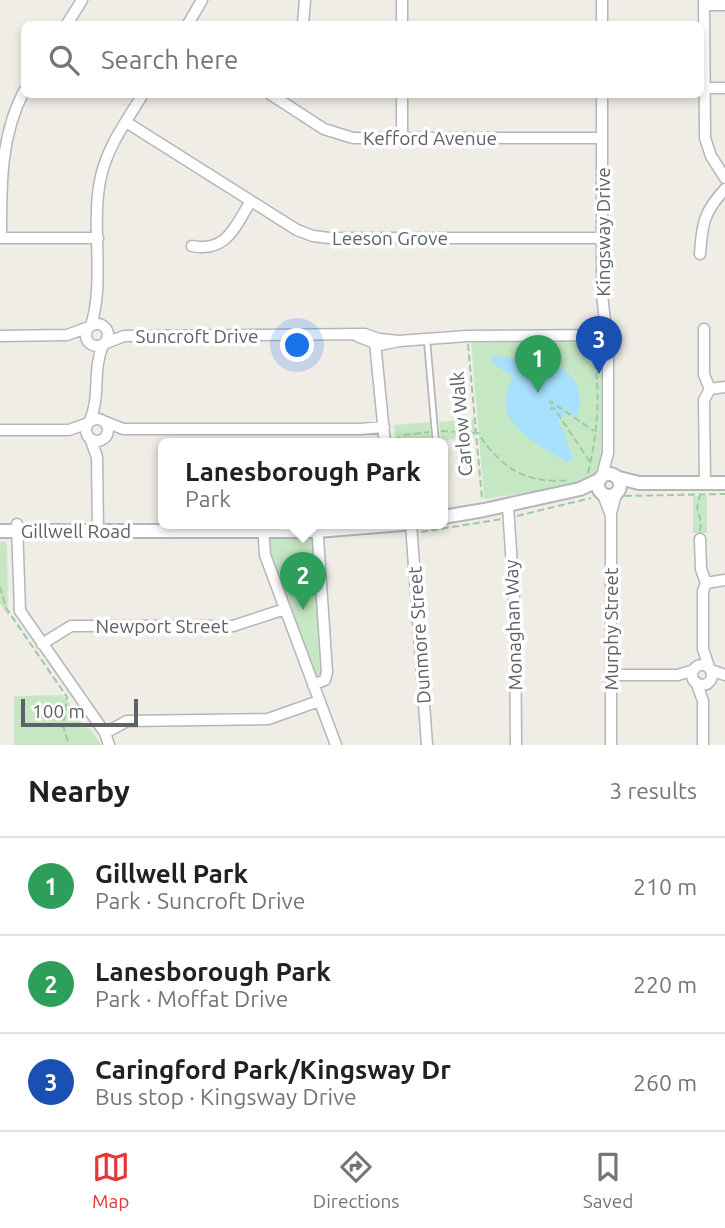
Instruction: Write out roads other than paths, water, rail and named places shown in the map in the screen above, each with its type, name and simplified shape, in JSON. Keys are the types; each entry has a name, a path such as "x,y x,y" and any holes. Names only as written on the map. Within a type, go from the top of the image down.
{"street":[{"path":"69,21 82,0"},
{"path":"190,21 202,0"},
{"path":"303,21 305,0"},
{"path":"402,0 402,21"},
{"path":"602,0 602,21"},
{"path":"703,21 704,2 725,5"},
{"path":"704,61 705,138 710,156 725,177"},
{"path":"705,88 725,88"},
{"path":"21,96 1,144 0,238 97,239"},
{"path":"98,528 97,457 86,430 97,400 97,364 86,337 97,303 98,191 103,167 113,142 141,98"},
{"name":"Kefford Avenue","path":"282,98 337,134 353,138 602,138"},
{"path":"402,98 402,138"},
{"name":"Kingsway Drive","path":"600,486 608,453 606,335 602,295 602,98"},
{"name":"Leeson Grove","path":"126,122 297,230 321,238 602,238"},
{"path":"701,254 704,219 711,205 725,189"},
{"path":"192,246 206,248 222,242 251,201"},
{"path":"97,303 109,336 97,364"},
{"path":"0,336 67,335 98,324 106,328"},
{"name":"Suncroft Drive","path":"106,328 124,335 354,335 378,343"},
{"path":"704,329 704,375 710,389"},
{"path":"67,335 97,347 105,344"},
{"name":"Suncroft Drive","path":"105,344 124,335"},
{"path":"385,438 378,343 467,336 606,335"},
{"path":"710,389 725,387"},
{"path":"702,489 704,400 710,389"},
{"path":"97,400 109,430 97,457"},
{"path":"0,430 69,430 96,418 123,429 384,429"},
{"path":"69,430 98,441 123,429"},
{"path":"448,516 600,486 639,483 702,489 725,483"},
{"name":"Murphy Street","path":"600,486 611,510 611,745"},
{"name":"Monaghan Way","path":"508,506 515,614 516,745"},
{"name":"Gillwell Road","path":"0,524 18,528"},
{"name":"Gillwell Road","path":"98,528 158,524"},
{"path":"18,528 19,606 23,616 105,733 109,745"},
{"name":"Gillwell Road","path":"0,531 18,528 158,528"},
{"path":"262,529 265,555 336,745"},
{"path":"313,685 325,680 327,672 317,529"},
{"name":"Dunmore Street","path":"411,529 427,745"},
{"path":"699,536 701,569 706,583 703,591 703,649 710,675 703,701 703,745"},
{"path":"706,583 725,580"},
{"name":"Newport Street","path":"42,644 71,626 233,626 285,609"},
{"path":"703,649 695,675 703,701"},
{"path":"611,675 695,675 704,665 710,675"},
{"path":"695,675 702,684 710,675 725,674"},
{"path":"105,733 127,721 268,719 319,701"}],"lane":[{"path":"427,339 435,438"}],"water":[{"path":"494,356 535,360 556,365 570,374 578,387 579,410 576,418 567,412 558,422 564,431 573,459 568,463 529,438 510,418 506,393 513,377 491,362"}],"place":[{"name":"Caringford Park/Kingsway Dr","path":"599,374"},
{"name":"Gillwell Park","path":"538,393"},
{"name":"Lanesborough Park","path":"303,610"}]}
